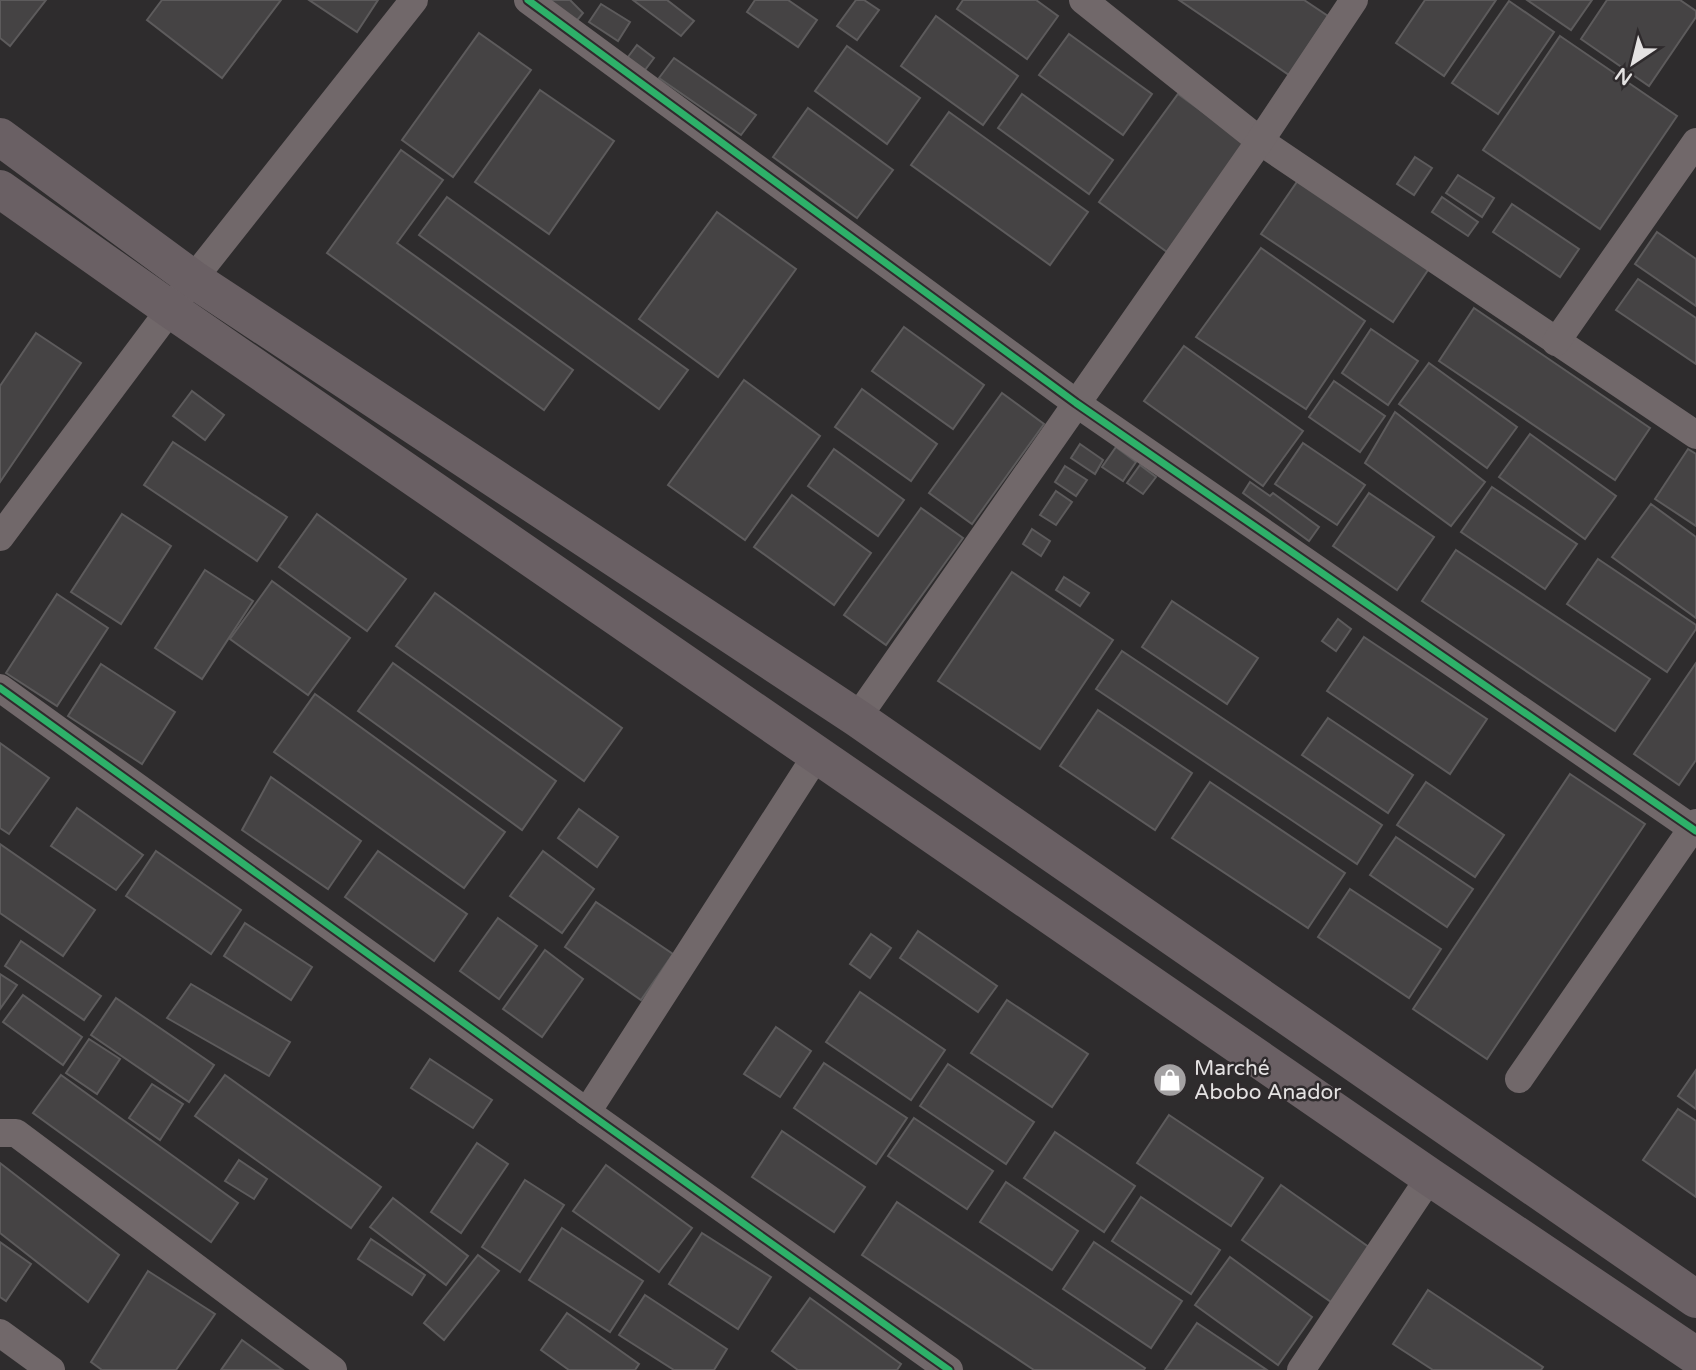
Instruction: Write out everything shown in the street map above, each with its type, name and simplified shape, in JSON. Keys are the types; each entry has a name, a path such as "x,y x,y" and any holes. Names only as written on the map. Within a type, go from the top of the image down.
{"main road":[{"path":"0,137 193,278 857,718 1696,1299"},
{"path":"0,189 1430,1177 1696,1356"}],"street":[{"path":"0,537 193,278 414,0"},
{"path":"528,0 1076,403 1695,828 1519,1079"},
{"path":"1083,0 1260,141 1696,435"},
{"path":"857,718 1260,141 1353,0"},
{"path":"1556,342 1696,142"},
{"path":"0,688 949,1370"},
{"path":"587,1112 818,753"},
{"path":"0,1133 16,1133 332,1370"},
{"path":"1301,1370 1430,1177"},
{"path":"0,1333 51,1370"}],"building":[{"path":"0,0 46,0 10,46 0,38"},
{"path":"162,0 281,0 222,78 147,20"},
{"path":"309,0 378,0 357,32"},
{"path":"550,0 570,0 583,13 574,24"},
{"path":"633,0 667,0 694,21 681,36"},
{"path":"755,0 788,0 817,20 798,47 747,12"},
{"path":"856,0 864,0 879,10 857,40 837,26"},
{"path":"963,0 1036,0 1058,16 1027,59 957,9"},
{"path":"1179,0 1304,0 1328,16 1289,75"},
{"path":"1425,0 1496,0 1444,76 1396,43"},
{"path":"1527,0 1592,0 1571,30"},
{"path":"1607,0 1680,0 1696,11 1696,17 1649,86 1581,39"},
{"path":"1509,1 1554,32 1498,114 1452,83"},
{"path":"601,4 630,22 618,41 589,22"},
{"path":"936,16 1018,76 983,125 901,66"},
{"path":"479,33 531,70 453,177 402,140"},
{"path":"1069,34 1152,94 1123,135 1039,75"},
{"path":"1560,36 1677,116 1600,229 1483,150"},
{"path":"637,45 654,58 639,78 622,65"},
{"path":"847,46 920,98 887,144 815,91"},
{"path":"674,58 756,115 741,135 659,78"},
{"path":"540,90 614,141 549,234 475,182"},
{"path":"1022,94 1113,160 1089,194 998,128"},
{"path":"1178,94 1250,146 1171,255 1099,202"},
{"path":"808,108 893,170 857,218 773,157"},
{"path":"949,112 1088,212 1050,265 911,165"},
{"path":"401,150 443,180 397,243 573,370 544,410 327,253"},
{"path":"1415,157 1432,168 1414,195 1397,184"},
{"path":"1458,175 1494,198 1482,217 1446,193"},
{"path":"1301,176 1432,264 1393,322 1261,234"},
{"path":"447,197 688,370 659,409 419,235"},
{"path":"1442,197 1478,222 1468,236 1432,212"},
{"path":"1512,204 1579,249 1560,277 1493,232"},
{"path":"717,212 796,269 718,377 639,319"},
{"path":"1657,232 1696,259 1696,306 1635,264"},
{"path":"1261,248 1365,321 1306,409 1196,337"},
{"path":"1638,279 1696,318 1696,364 1616,310"},
{"path":"1474,308 1650,428 1615,480 1439,361"},
{"path":"904,327 984,385 953,429 872,371"},
{"path":"1371,329 1418,361 1388,405 1342,373"},
{"path":"36,333 81,363 0,482 0,386"},
{"path":"1184,346 1303,431 1263,486 1144,401"},
{"path":"1429,363 1517,427 1487,468 1399,404"},
{"path":"744,380 820,436 745,540 668,485"},
{"path":"1334,381 1385,416 1360,452 1309,417"},
{"path":"862,389 937,444 911,481 835,427"},
{"path":"192,391 224,415 205,440 173,416"},
{"path":"1002,393 1044,424 972,524 929,493"},
{"path":"1395,412 1485,482 1451,526 1365,463"},
{"path":"1530,434 1616,496 1585,539 1499,477"},
{"path":"173,442 287,517 257,561 144,485"},
{"path":"1303,443 1365,485 1337,525 1275,484"},
{"path":"1080,444 1103,460 1095,474 1071,458"},
{"path":"1116,447 1136,462 1123,481 1102,467"},
{"path":"834,449 904,500 878,536 808,486"},
{"path":"1688,449 1696,454 1696,526 1655,499"},
{"path":"1140,465 1156,477 1143,494 1127,483"},
{"path":"1065,466 1087,480 1076,496 1055,482"},
{"path":"1250,482 1270,496 1273,493 1319,527 1309,541 1243,493"},
{"path":"1492,487 1577,544 1545,589 1461,532"},
{"path":"1056,491 1072,502 1056,525 1040,515"},
{"path":"1369,493 1434,537 1397,590 1333,546"},
{"path":"792,495 871,553 834,605 754,547"},
{"path":"1651,504 1696,537 1696,618 1612,557"},
{"path":"921,508 963,538 886,645 844,615"},
{"path":"122,514 171,546 121,624 71,592"},
{"path":"317,514 406,579 367,631 279,567"},
{"path":"1032,529 1050,541 1041,556 1023,544"},
{"path":"1456,550 1650,679 1615,731 1422,601"},
{"path":"1598,559 1696,625 1696,629 1667,672 1567,604"},
{"path":"205,570 253,601 202,679 155,648"},
{"path":"1012,572 1113,640 1040,749 938,681"},
{"path":"1064,577 1089,593 1080,606 1056,590"},
{"path":"272,581 350,638 308,695 230,639"},
{"path":"435,593 622,728 584,781 396,646"},
{"path":"57,594 108,628 57,706 6,673"},
{"path":"1172,601 1258,658 1227,704 1142,647"},
{"path":"1338,619 1351,629 1336,651 1322,641"},
{"path":"1364,637 1487,719 1450,774 1327,691"},
{"path":"1122,651 1382,825 1357,864 1096,689"},
{"path":"393,663 556,781 522,830 358,711"},
{"path":"1696,663 1696,760 1679,785 1634,754"},
{"path":"101,664 175,712 142,764 68,716"},
{"path":"315,694 505,832 464,888 274,752"},
{"path":"1098,710 1192,773 1155,830 1060,766"},
{"path":"1328,718 1413,775 1388,813 1302,755"},
{"path":"0,743 49,778 9,834 0,828"},
{"path":"1570,774 1645,824 1487,1059 1413,1009"},
{"path":"271,777 361,841 328,889 242,830"},
{"path":"1210,782 1345,873 1308,928 1172,838"},
{"path":"1426,782 1504,835 1475,877 1397,825"},
{"path":"77,808 143,855 116,890 51,846"},
{"path":"579,809 618,837 597,867 558,838"},
{"path":"1396,837 1473,889 1447,927 1370,875"},
{"path":"0,844 95,910 63,956 0,913"},
{"path":"156,851 241,910 211,954 126,896"},
{"path":"378,851 467,914 434,961 345,897"},
{"path":"543,851 594,889 562,933 510,896"},
{"path":"1350,889 1441,949 1409,998 1318,937"},
{"path":"596,902 673,954 641,1000 565,947"},
{"path":"498,918 537,946 499,999 460,971"},
{"path":"245,923 312,967 291,1000 224,956"},
{"path":"918,931 997,986 978,1012 900,958"},
{"path":"871,934 891,948 870,978 850,964"},
{"path":"21,941 101,996 84,1020 5,966"},
{"path":"545,950 583,979 542,1037 503,1009"},
{"path":"0,974 17,985 0,1009"},
{"path":"191,984 290,1042 269,1076 167,1018"},
{"path":"860,992 945,1050 911,1100 826,1042"},
{"path":"23,995 82,1037 63,1065 3,1022"},
{"path":"116,998 214,1065 189,1102 91,1035"},
{"path":"1007,1000 1088,1054 1052,1107 971,1053"},
{"path":"776,1027 811,1051 780,1097 744,1074"},
{"path":"89,1039 120,1059 97,1094 66,1073"},
{"path":"430,1059 492,1100 473,1128 411,1088"},
{"path":"824,1063 907,1118 876,1164 794,1108"},
{"path":"948,1064 1034,1122 1006,1164 920,1106"},
{"path":"1696,1070 1696,1109 1678,1096"},
{"path":"61,1075 238,1203 211,1242 33,1113"},
{"path":"225,1075 381,1187 351,1228 195,1116"},
{"path":"152,1084 183,1104 160,1140 129,1118"},
{"path":"1678,1109 1696,1121 1696,1197 1643,1160"},
{"path":"1169,1115 1263,1178 1231,1226 1137,1163"},
{"path":"914,1118 993,1171 967,1209 888,1156"},
{"path":"782,1131 865,1187 834,1232 752,1177"},
{"path":"1055,1132 1135,1186 1104,1232 1024,1178"},
{"path":"477,1143 508,1164 461,1233 431,1212"},
{"path":"239,1160 267,1179 254,1199 225,1181"},
{"path":"0,1163 119,1255 88,1302 0,1233"},
{"path":"606,1165 692,1228 659,1272 573,1211"},
{"path":"525,1180 564,1205 520,1272 482,1247"},
{"path":"1006,1182 1078,1231 1052,1270 980,1222"},
{"path":"1281,1185 1373,1250 1334,1304 1242,1240"},
{"path":"1141,1197 1220,1250 1191,1294 1112,1241"},
{"path":"393,1198 468,1256 446,1285 370,1227"},
{"path":"897,1202 1145,1368 1144,1370 1034,1370 862,1255"},
{"path":"562,1228 643,1281 610,1332 529,1280"},
{"path":"702,1233 771,1277 738,1329 669,1284"},
{"path":"371,1239 425,1275 412,1295 358,1259"},
{"path":"0,1242 31,1264 6,1301 0,1297"},
{"path":"1094,1242 1182,1301 1151,1348 1063,1289"},
{"path":"478,1255 499,1271 444,1340 424,1323"},
{"path":"1230,1257 1312,1317 1278,1365 1195,1305"},
{"path":"148,1271 215,1314 176,1370 102,1370 91,1362"},
{"path":"1428,1290 1543,1367 1541,1370 1433,1370 1393,1344"},
{"path":"645,1295 727,1349 714,1370 674,1370 619,1335"},
{"path":"810,1298 901,1364 897,1370 798,1370 772,1351"},
{"path":"567,1313 639,1364 635,1370 569,1370 541,1350"},
{"path":"1197,1323 1267,1370 1165,1370"},
{"path":"242,1340 283,1370 221,1370"}],"cycle path":[{"path":"528,0 1076,403 1696,831"},
{"path":"0,688 949,1370"}],"place":[{"name":"Marché Abobo Anador","path":"1170,1080"}]}
